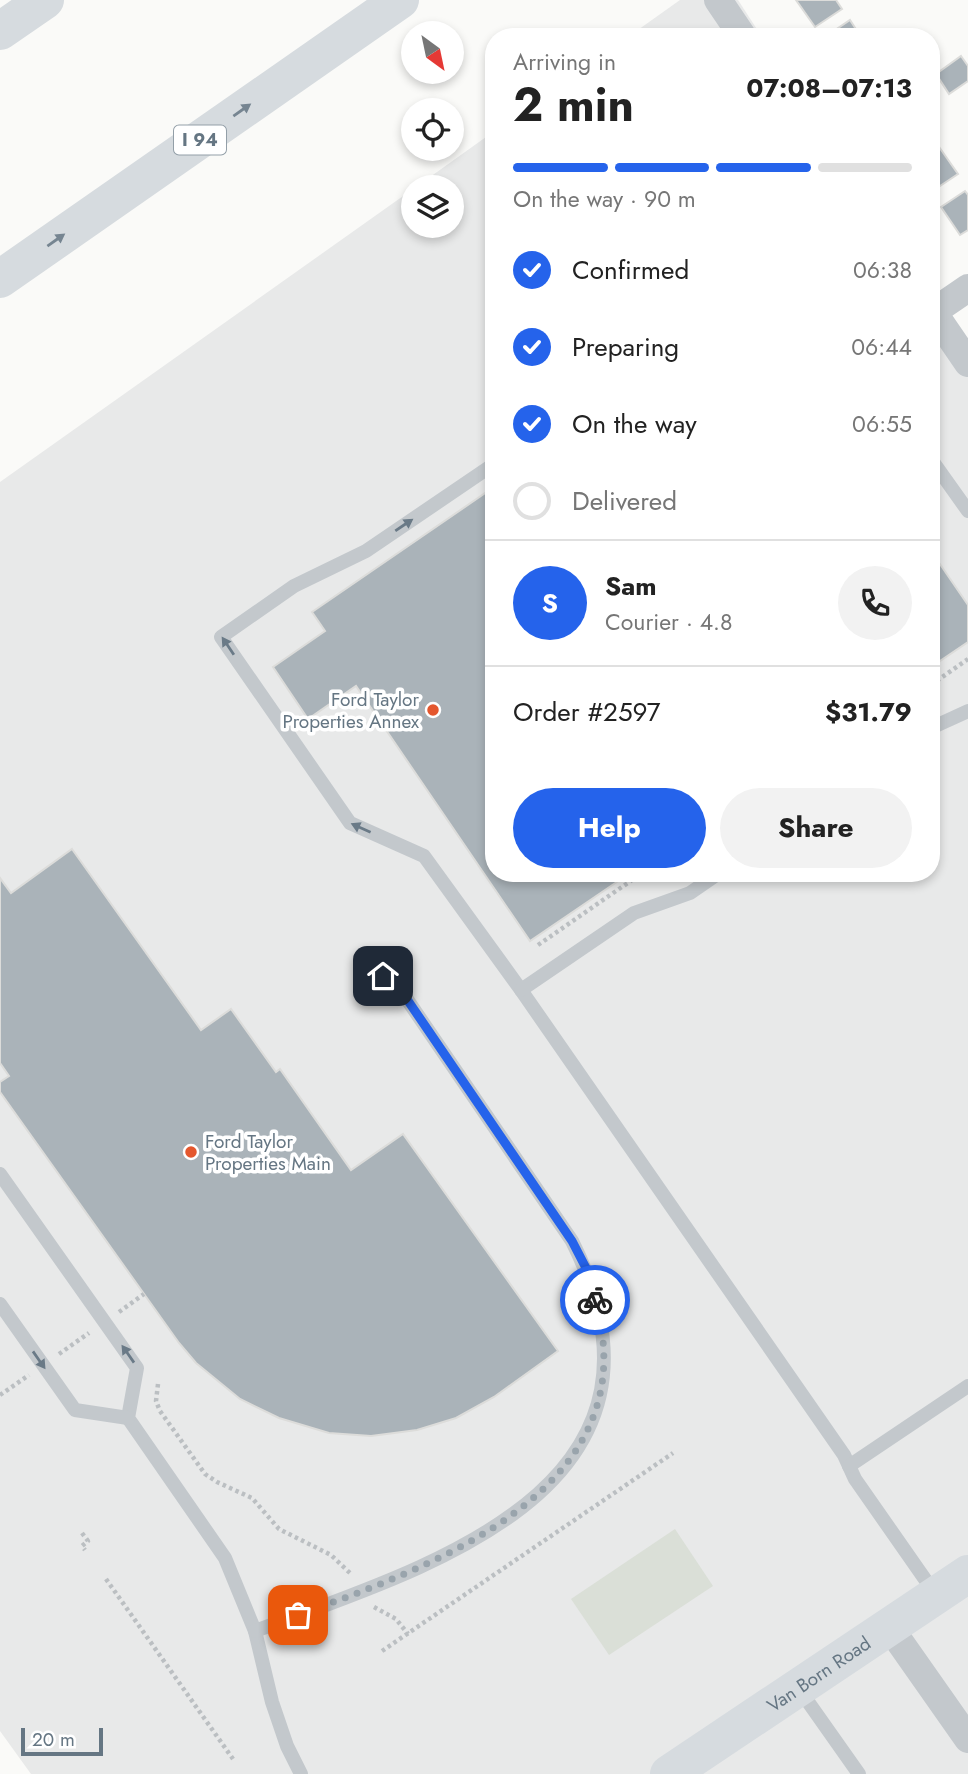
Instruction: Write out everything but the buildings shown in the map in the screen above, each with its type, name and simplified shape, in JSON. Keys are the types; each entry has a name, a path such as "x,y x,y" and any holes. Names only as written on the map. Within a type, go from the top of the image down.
{"main road":[{"path":"0,31 45,0"},
{"name":"I 94","path":"0,279 400,0"},
{"name":"Van Born Road","path":"669,1774 968,1574"}],"street":[{"path":"718,0 737,28"},
{"path":"940,306 968,288"},
{"path":"940,323 968,363"},
{"path":"890,1628 968,1739"}],"lane":[{"path":"485,470 366,551 293,586 221,637 350,823 424,856 521,990 844,1455 862,1490 936,1596"},
{"path":"940,472 968,511"},
{"path":"940,724 968,711"},
{"path":"521,990 634,913 690,894 707,882"},
{"path":"255,1631 425,1566 491,1531 521,1510 550,1482 581,1442 595,1413 603,1377 604,1344 597,1307 586,1268 572,1241 402,992 383,976"},
{"path":"0,1174 137,1368 128,1418 225,1558 255,1631 272,1702 287,1746 301,1774"},
{"path":"0,1304 75,1410 128,1418"},
{"path":"849,1466 968,1385"},
{"path":"798,1688 859,1774"}],"path":[{"path":"940,679 968,659"},
{"path":"538,945 629,882"},
{"path":"0,1395 144,1294"},
{"path":"118,1312 124,1322"},
{"path":"159,1372 156,1401 160,1411 205,1474 251,1498 279,1529 331,1555 354,1577"},
{"path":"382,1651 673,1452"},
{"path":"82,1533 88,1541 82,1546 85,1550"},
{"path":"106,1579 233,1759"},
{"path":"374,1606 396,1619 408,1634"}],"shaded area":[{"path":"680,0 738,0 756,28 641,28"},
{"path":"485,138 485,882 940,882 940,301 968,343 968,1774 31,1774 0,1731 0,482 401,198 401,238 464,238 464,175 433,175 452,161 464,161 464,153"},
{"path":"675,1529 713,1586 609,1655 571,1599"}],"way so far":[{"path":"298,1615 425,1566 453,1552 491,1531 521,1510 544,1489 581,1442 595,1413 603,1377 604,1344 595,1300"}],"place":[{"name":"Ford Taylor Properties Annex","path":"433,710"},
{"name":"Ford Taylor Properties Main","path":"191,1152"}],"route":[{"path":"383,976 402,992 572,1241 586,1268 595,1300"}]}
